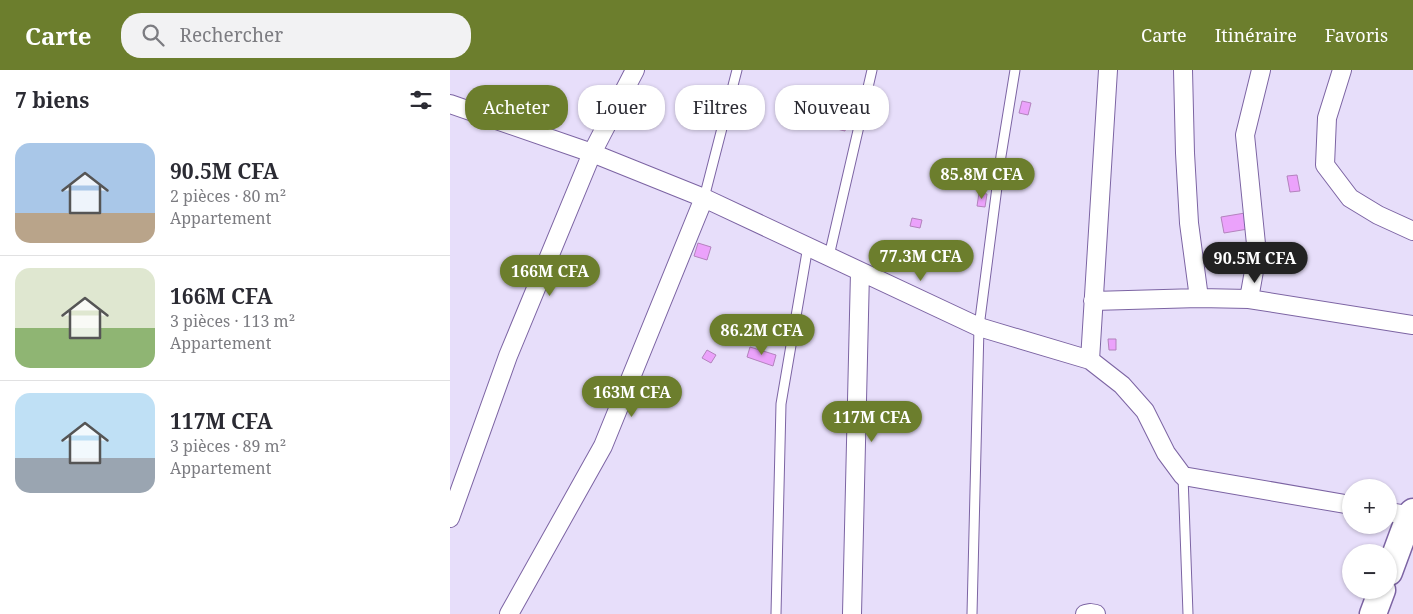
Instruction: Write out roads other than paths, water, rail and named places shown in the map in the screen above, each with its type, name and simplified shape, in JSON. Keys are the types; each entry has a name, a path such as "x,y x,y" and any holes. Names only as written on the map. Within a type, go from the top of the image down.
{"main road":[{"path":"1397,545 1406,514"},
{"path":"1373,614 1379,599"}],"street":[{"path":"450,518 508,356 592,153 635,70"},
{"path":"1090,360 1108,70"},
{"path":"1183,70 1189,223 1199,298"},
{"path":"1250,299 1257,254 1244,135 1262,70"},
{"path":"1342,70 1327,118 1325,165 1350,198 1378,215 1413,231"},
{"path":"450,104 592,153 704,198 980,327 1090,360 1122,385 1145,411 1166,453 1183,476 1342,503"},
{"path":"510,614 603,446 704,198"},
{"path":"852,614 860,272"},
{"path":"1093,301 1199,298 1250,299 1413,325"},
{"path":"1085,614 1096,614"}],"lane":[{"path":"704,198 737,70"},
{"path":"829,256 872,70"},
{"path":"972,614 980,327 1001,156 1015,70"},
{"path":"776,614 781,404 808,246"},
{"path":"1183,476 1188,614"}]}
